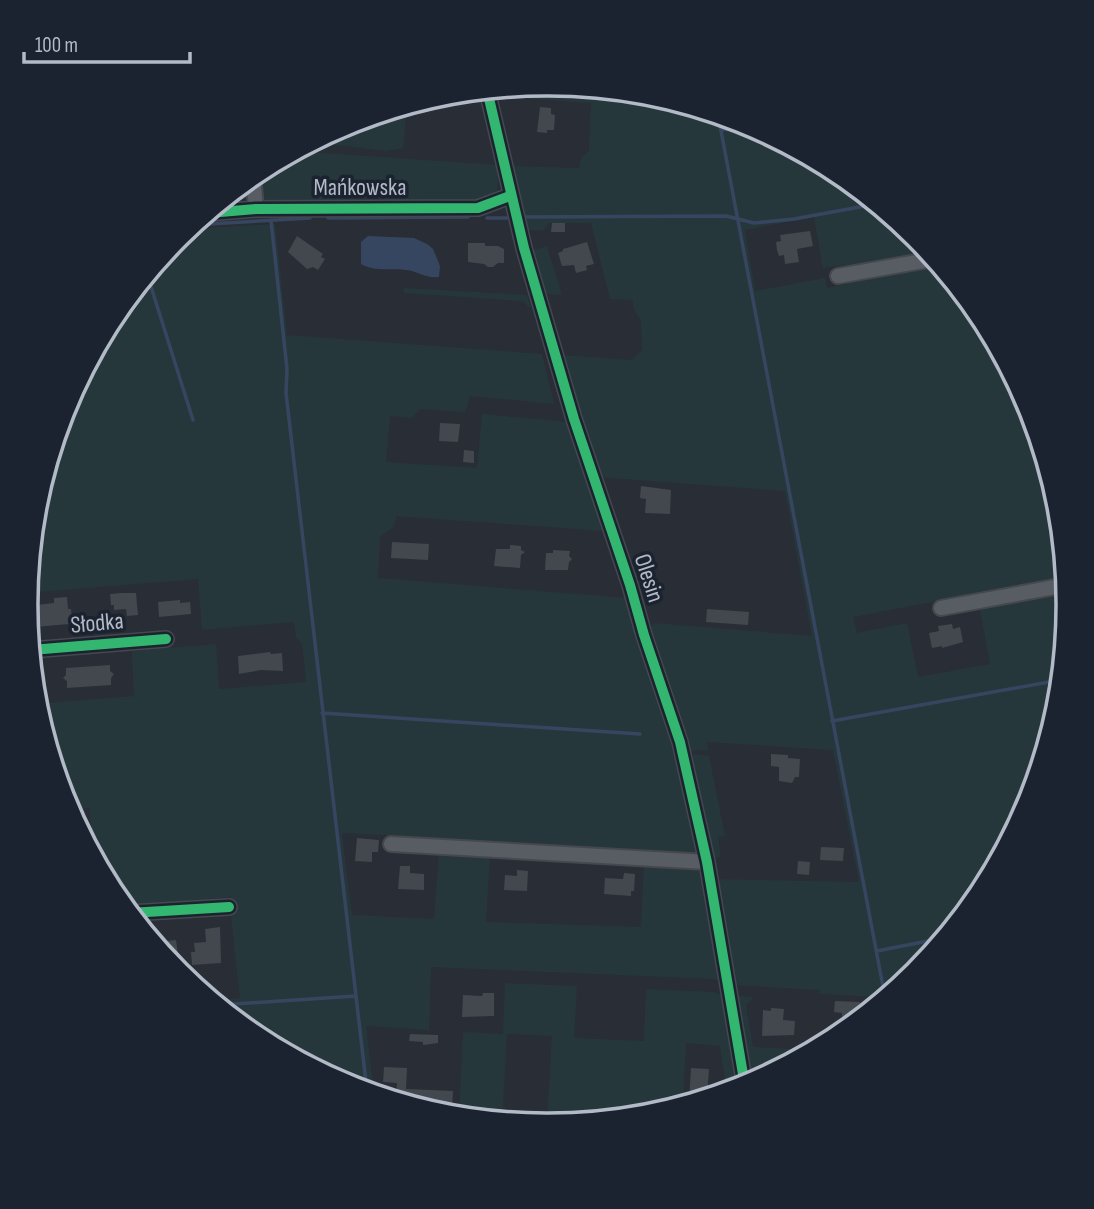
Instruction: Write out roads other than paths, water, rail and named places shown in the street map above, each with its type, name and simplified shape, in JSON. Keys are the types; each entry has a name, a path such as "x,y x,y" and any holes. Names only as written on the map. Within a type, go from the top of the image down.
{"street":[{"name":"Olesin","path":"489,99 510,196 574,419 680,742 707,862 743,1074"},
{"path":"254,189 256,209"},
{"name":"Mańkowska","path":"224,212 256,209 478,208 510,196"},
{"path":"838,276 922,261"},
{"path":"941,608 1055,586"},
{"name":"Słodka","path":"41,649 166,639"},
{"path":"391,844 707,862"},
{"path":"143,913 229,907"}],"water":[{"path":"368,236 414,238 427,244 433,249 440,266 439,277 406,270 372,268 361,264 361,242"}],"waterway":[{"path":"720,127 883,986"},
{"path":"721,130 726,129"},
{"path":"523,217 726,216 754,223 863,206"},
{"path":"328,218 468,217"},
{"path":"210,224 310,218"},
{"path":"487,218 507,218"},
{"path":"271,220 287,369 286,393 366,1079"},
{"path":"151,286 193,420"},
{"path":"832,721 1049,682"},
{"path":"322,713 640,734"},
{"path":"877,951 928,941"},
{"path":"232,1004 356,996"}]}
